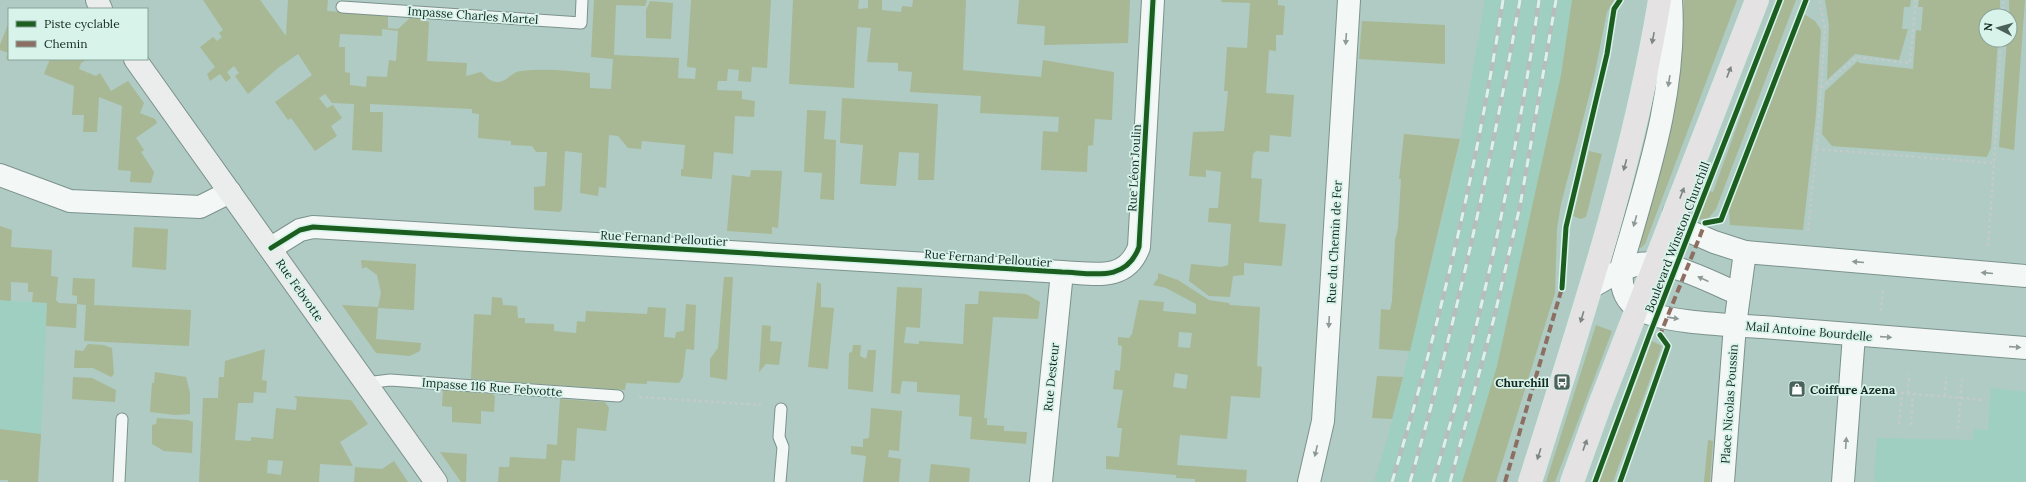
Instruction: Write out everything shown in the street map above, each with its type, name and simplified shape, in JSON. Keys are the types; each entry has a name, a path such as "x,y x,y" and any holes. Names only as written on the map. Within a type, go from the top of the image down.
{"main road":[{"path":"1530,482 1609,227 1637,118 1660,0"},
{"name":"Boulevard Winston Churchill","path":"1572,482 1654,264 1757,0"}],"street":[{"name":"Rue Léon Joulin","path":"1062,272 1107,274 1116,272 1132,261 1139,247 1153,0"},
{"name":"Rue du Chemin de Fer","path":"1309,482 1323,421 1349,0"},
{"name":"Mail Antoine Bourdelle","path":"1671,0 1673,23 1671,68 1663,115 1621,270 1622,286 1626,297 1638,308 1667,318 1854,335 2026,348"},
{"name":"Rue Febvotte","path":"136,60 271,248 436,482"},
{"path":"0,175 70,201 200,206 230,192"},
{"path":"1674,213 1691,232 1714,242 1745,252 2026,276"},
{"name":"Rue Fernand Pelloutier","path":"271,248 300,230 313,227 1062,272"},
{"name":"Place Nicolas Poussin","path":"1723,482 1735,325 1745,252"},
{"path":"1591,287 1621,270 1643,263 1686,271 1739,294"},
{"name":"Rue Desteur","path":"1041,482 1062,272"},
{"path":"1843,482 1854,335"}],"lane":[{"name":"Impasse Charles Martel","path":"342,6 581,23 582,0"},
{"name":"Impasse 116 Rue Febvotte","path":"366,383 390,380 618,396"},
{"path":"780,482 783,447 779,437 781,409"},
{"path":"119,482 122,419"}],"path":[{"path":"1805,258 1816,149 1825,28 1819,0"},
{"path":"1821,88 1857,57 1910,63 1916,0"},
{"path":"1987,251 2001,48"},
{"path":"1816,149 1994,163"},
{"path":"1881,312 1883,289"},
{"path":"1908,393 1909,374"},
{"path":"1945,396 1946,377"},
{"path":"1958,429 1962,378"},
{"path":"1870,390 1982,400"},
{"path":"1900,424 1902,393"},
{"path":"1911,425 1913,394"},
{"path":"618,396 763,405 781,409"}],"shaded area":[{"path":"203,0 260,0 286,36 288,0 328,0 327,11 388,15 388,28 398,29 412,16 429,22 427,61 467,63 466,76 481,72 491,81 500,82 514,73 521,71 573,71 590,73 590,88 611,89 613,59 591,57 594,0 647,0 645,6 616,5 614,55 679,58 678,78 695,79 696,68 687,67 691,0 771,0 767,68 752,67 751,82 738,81 739,70 728,69 727,81 718,81 717,90 742,91 742,99 755,101 754,117 735,116 733,154 714,152 712,179 681,176 685,145 642,141 641,149 628,148 618,136 609,135 606,188 599,187 598,196 580,193 582,153 565,151 562,209 560,212 534,210 534,187 545,186 547,152 536,152 532,146 511,145 511,141 478,138 479,114 472,113 472,109 370,104 370,112 383,112 382,152 352,150 354,104 332,103 325,94 319,98 327,108 333,105 342,118 331,126 337,136 315,151 291,118 288,120 275,102 312,75 298,54 278,68 248,94 235,76 239,73 234,66 227,72 231,78 226,82 220,74 210,81 207,74 215,67 200,47 213,37 217,41 222,37 219,33 223,30","holes":["382,29 398,31 396,61 389,60 387,77 367,76 366,87 350,85 350,73 345,72 345,47 339,47 340,34 382,36"]},
{"path":"793,0 859,0 858,9 868,8 868,0 882,0 882,10 901,12 902,6 912,7 913,0 966,0 963,70 1041,77 1043,60 1114,72 1112,120 1095,119 1093,145 1088,146 1087,172 1041,170 1043,131 1058,132 1059,117 980,113 981,96 910,92 912,72 898,71 898,63 867,62 871,28 857,27 854,88 789,84"},
{"path":"1019,0 1130,0 1128,43 1044,45 1045,26 1017,24"},
{"path":"1222,0 1278,0 1278,5 1285,6 1283,35 1276,35 1276,51 1269,50 1266,93 1294,95 1291,137 1270,135 1269,152 1256,151 1253,154 1251,178 1262,179 1259,222 1286,224 1282,266 1244,263 1244,275 1233,276 1230,297 1209,296 1189,281 1191,264 1221,267 1228,265 1231,224 1208,222 1209,208 1218,208 1221,172 1206,170 1206,177 1189,176 1193,132 1224,131 1228,91 1224,91 1227,47 1247,48 1250,3 1221,2"},
{"path":"1485,0 1572,0 1561,78 1497,366 1462,482 1374,482 1388,436 1461,139"},
{"path":"1572,0 1614,0 1607,12 1594,77 1561,204 1557,228 1555,293 1496,482 1462,482 1497,366 1561,75"},
{"path":"1684,0 1737,0 1645,244 1641,248 1638,245 1680,58"},
{"path":"1783,0 1796,0 1716,209 1707,220 1699,219 1709,191 1713,192"},
{"path":"1825,0 1911,0 1910,7 1904,7 1902,29 1908,29 1899,60 1855,54 1827,80 1829,25"},
{"path":"1919,0 2000,0 2000,8 1978,8 1978,48 1997,48 1991,147 1987,157 1832,146 1822,134 1825,91 1858,61 1859,63 1913,69 1916,30 1921,31 1923,7 1918,7"},
{"path":"2009,0 2025,0 2014,150 1999,147 2006,48 2018,48 2018,8 2009,8"},
{"path":"650,1 673,3 671,39 646,38 646,10"},
{"path":"1804,14 1815,21 1821,30 1816,114 1803,230 1730,225 1729,209"},
{"path":"1362,21 1445,25 1445,64 1359,59"},
{"path":"8,25 8,53 0,50 0,45"},
{"path":"50,60 86,60 81,63 79,69 96,76 100,73 111,91 128,81 144,103 140,113 155,119 157,123 136,138 144,150 141,152 154,172 151,183 130,182 131,171 118,170 122,106 99,97 97,132 83,132 84,115 72,115 74,86 44,74"},
{"path":"842,98 938,104 934,180 918,180 919,153 899,152 896,186 860,184 863,145 840,143"},
{"path":"807,110 826,111 824,139 836,140 834,200 820,199 822,173 804,172"},
{"path":"1404,134 1460,139 1410,351 1379,349 1381,309 1390,310 1392,301 1395,240 1398,228 1401,179 1399,179"},
{"path":"1589,151 1602,154 1586,217 1581,219 1573,216"},
{"path":"751,170 782,171 778,228 772,227 772,234 727,231 732,175 750,177"},
{"path":"0,226 12,230 11,247 52,250 51,276 58,277 56,300 59,303 77,304 76,328 46,326 47,303 32,302 33,292 28,292 28,283 11,282 11,301 0,300"},
{"path":"134,227 168,229 166,270 132,267"},
{"path":"361,260 416,264 414,310 378,308 376,339 421,343 420,351 410,356 376,353 342,305 378,307 381,293 377,275 366,267 362,269"},
{"path":"1158,273 1178,280 1209,300 1229,303 1230,305 1260,307 1257,366 1262,367 1260,398 1231,396 1227,439 1180,435 1177,465 1247,470 1246,482 1195,482 1195,479 1176,478 1176,475 1106,469 1106,456 1119,457 1122,428 1117,428 1123,390 1113,389 1115,370 1120,371 1122,346 1118,345 1118,337 1129,338 1132,334 1139,300 1164,302 1163,311 1196,314 1196,304 1166,288 1153,285 1158,278","holes":["1179,332 1192,333 1190,348 1178,347","1175,373 1188,375 1186,389 1173,387"]},
{"path":"724,277 733,277 727,380 710,377 710,359 718,348"},
{"path":"73,278 95,279 94,305 191,310 189,346 84,341 86,305 77,304 77,296 72,295"},
{"path":"817,282 821,284 821,307 834,308 828,369 808,367"},
{"path":"897,287 922,288 920,328 906,327 904,343 919,344 919,341 963,344 965,304 978,304 979,291 1026,294 1040,302 1038,319 993,317 984,418 987,418 987,425 1004,426 1004,431 1027,432 1026,444 970,439 972,417 959,416 960,395 917,392 917,382 902,381 900,394 891,393"},
{"path":"492,297 502,298 503,305 517,306 518,318 525,318 525,323 554,324 554,331 576,333 577,321 585,322 586,311 647,314 648,307 666,308 664,337 675,338 676,332 684,331 686,304 696,305 694,350 686,349 683,377 679,383 647,381 647,384 626,383 625,390 471,379 474,314 491,315"},
{"path":"0,300 47,303 41,434 0,429"},
{"path":"762,325 771,326 770,341 782,342 779,365 766,364 759,372"},
{"path":"1596,325 1612,331 1555,482 1546,482"},
{"path":"1652,341 1662,346 1613,482 1599,482"},
{"path":"88,344 103,345 112,348 114,374 111,377 93,368 74,368 75,350 83,351"},
{"path":"853,345 861,345 860,356 866,359 868,350 876,350 873,392 848,389 849,353 852,352"},
{"path":"265,349 262,380 267,381 266,393 254,392 253,403 238,403 235,440 251,441 251,437 273,439 276,408 296,410 297,399 294,396 351,400 368,424 340,442 353,466 320,464 319,482 199,482 203,398 218,398 219,377 224,377 225,361","holes":["268,460 283,461 281,475 267,473"]},
{"path":"155,372 186,377 190,393 190,414 175,415 150,412 152,383 154,383"},
{"path":"1377,376 1403,377 1392,419 1372,418"},
{"path":"73,377 92,378 116,390 115,402 72,399"},
{"path":"1991,388 2026,392 2026,482 1874,482 1877,438 1972,440 1974,429 1988,430"},
{"path":"443,390 492,394 495,396 494,412 481,411 481,424 452,422 452,407 442,406"},
{"path":"560,399 605,402 609,408 606,431 577,428 575,461 562,460 560,482 498,482 499,467 509,467 510,457 546,459 547,444 557,445"},
{"path":"871,408 902,411 899,451 889,450 888,457 901,459 899,482 863,482 866,456 851,454 851,446 863,447 863,439 869,438"},
{"path":"157,418 188,420 193,422 192,453 164,451 152,444 152,425 156,424"},
{"path":"0,429 41,434 38,482 8,482 8,480 0,480"},
{"path":"1708,440 1713,441 1710,482 1704,482"},
{"path":"440,452 467,454 466,482 461,482"},
{"path":"394,461 408,482 354,482 355,467 382,469"},
{"path":"931,464 970,468 969,482 929,482"}],"railway":[{"path":"1392,482 1410,423 1442,303 1456,243 1482,122 1503,0"},
{"path":"1410,482 1443,363 1485,182 1520,0"},
{"path":"1433,482 1467,364 1482,304 1508,183 1530,61 1539,0"},
{"path":"1450,482 1494,318 1520,206 1556,0"}],"marked path":[{"path":"1661,337 1660,335 1705,223 1708,222"},
{"path":"1505,482 1562,288"}],"cycle path":[{"path":"271,248 300,230 313,227 1085,274 1117,271 1126,266 1133,258 1139,247 1153,0"},
{"path":"1562,288 1566,227 1607,54 1614,9 1620,0"},
{"path":"1595,482 1649,336 1780,0"},
{"path":"1705,223 1721,220 1806,0"},
{"path":"1620,482 1668,346 1660,335"}],"place":[{"name":"Churchill","path":"1562,382"},
{"name":"Coiffure Azena","path":"1797,389"}]}
